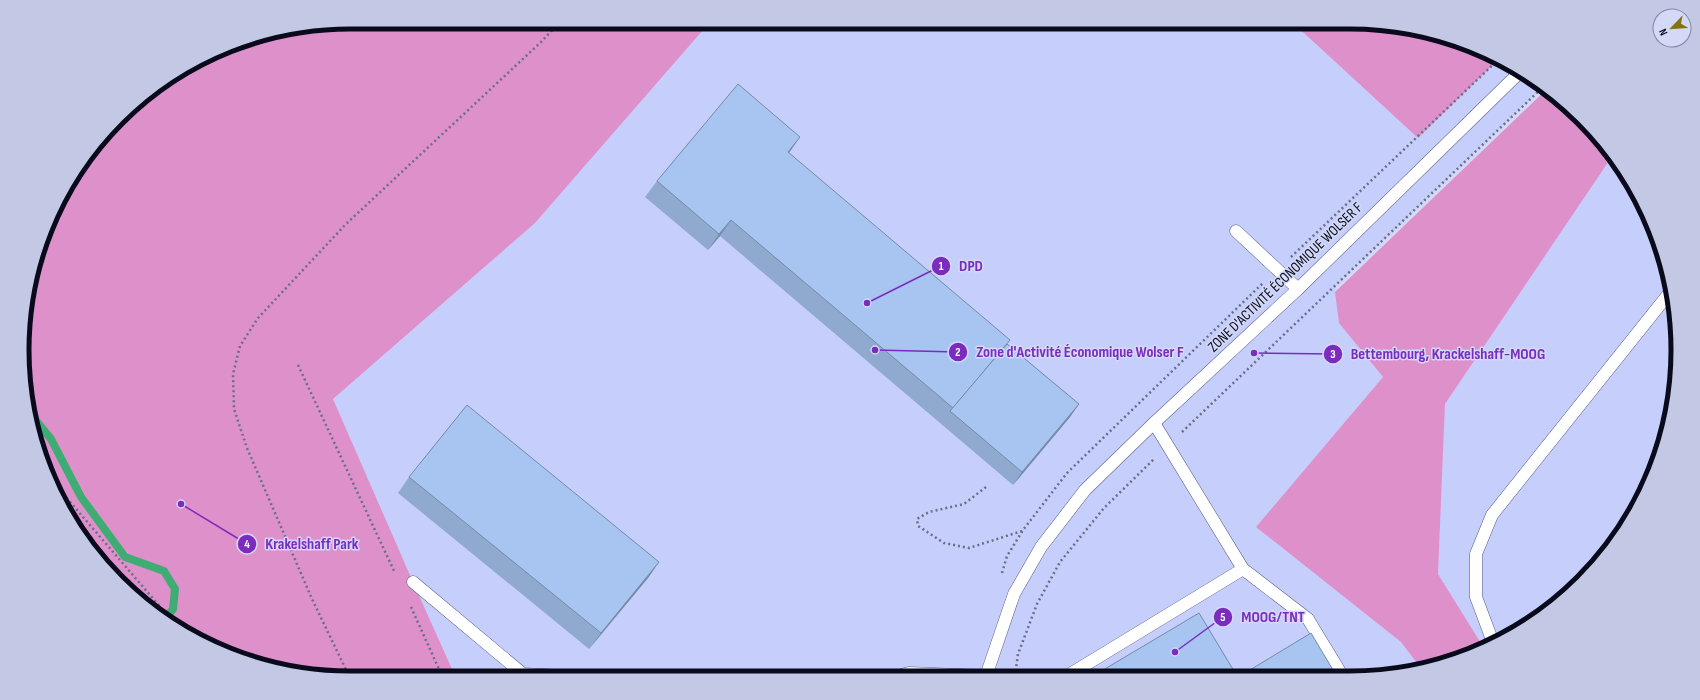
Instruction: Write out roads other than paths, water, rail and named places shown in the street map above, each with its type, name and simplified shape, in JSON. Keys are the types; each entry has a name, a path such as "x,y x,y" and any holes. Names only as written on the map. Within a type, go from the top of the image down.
{"lane":[{"name":"ZONE D'ACTIVITÉ ÉCONOMIQUE WOLSER F","path":"988,671 1014,594 1040,547 1085,490 1154,423 1298,289 1516,76"},
{"path":"1236,231 1298,289"},
{"path":"1492,638 1476,597 1476,554 1492,515 1666,297"},
{"path":"1154,423 1243,568 1308,619 1340,671"},
{"path":"1075,671 1243,568"},
{"path":"413,582 519,671"}],"waterway":[{"path":"37,422 51,439 81,497 125,557 164,571 175,589 173,609 169,615"}],"place":[{"name":"DPD","path":"867,303"},
{"name":"Zone d'Activité Économique Wolser F","path":"875,350"},
{"name":"Bettembourg, Krackelshaff-MOOG","path":"1254,353"},
{"name":"Krakelshaff Park","path":"181,504"},
{"name":"MOOG/TNT","path":"1175,652"}]}
